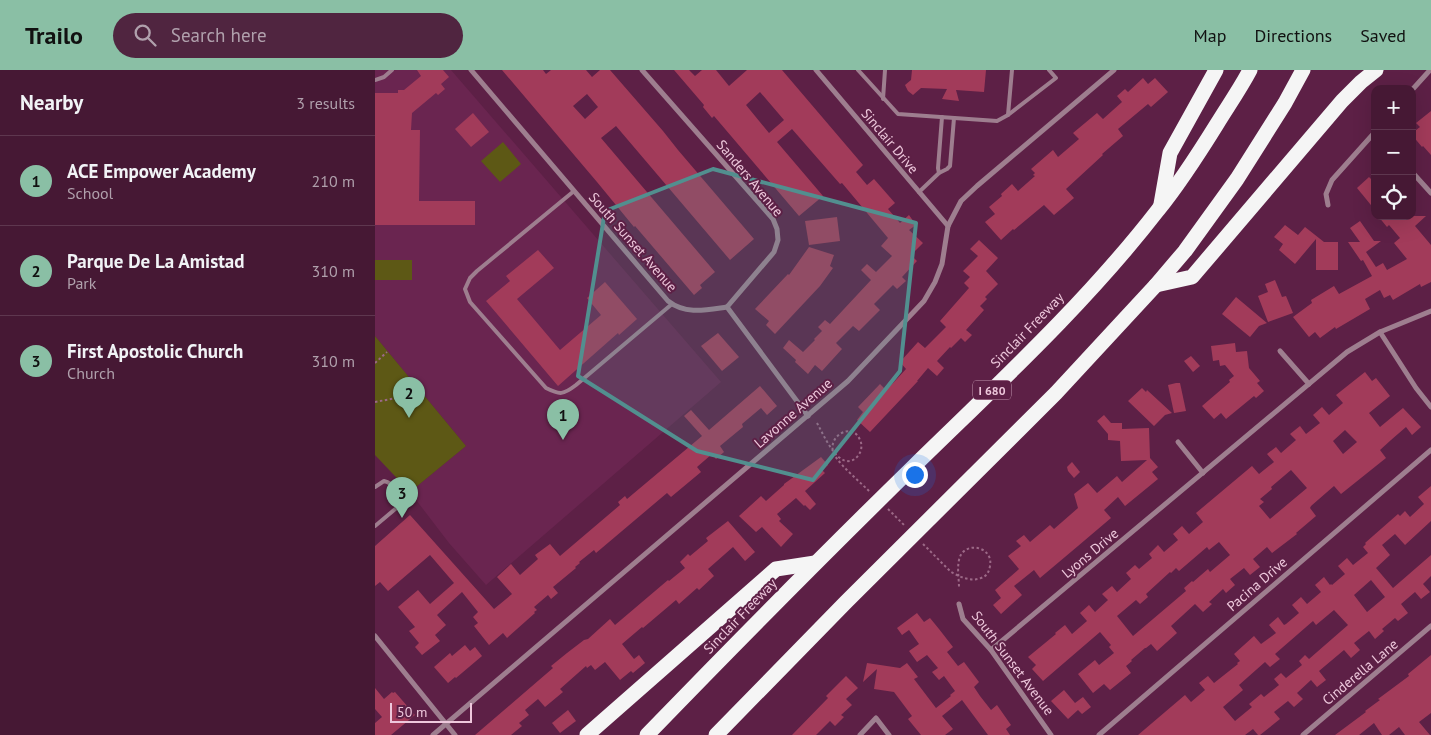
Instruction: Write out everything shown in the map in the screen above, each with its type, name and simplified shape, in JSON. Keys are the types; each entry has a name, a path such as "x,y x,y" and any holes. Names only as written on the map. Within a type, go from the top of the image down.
{"highway":[{"path":"1160,209 1170,153 1215,70"},
{"name":"Sinclair Freeway","path":"647,735 815,563 1028,355 1094,285 1160,209 1200,151 1250,70"},
{"path":"716,735 846,602 1056,393 1157,285 1185,251 1237,179 1285,103 1303,70"},
{"path":"1157,285 1192,277 1342,101 1376,70"},
{"path":"587,735 776,569 815,563"}],"street":[{"name":"South Sunset Avenue","path":"471,70 668,301 675,307 687,311 727,307"},
{"name":"Sanders Avenue","path":"642,70 773,220 777,229 774,252 727,307"},
{"name":"Sinclair Drive","path":"815,70 948,226"},
{"name":"Lavonne Avenue","path":"433,735 848,381 924,301 935,282 942,264 948,226 961,201 1114,70"},
{"path":"1416,86 1430,70"},
{"path":"1328,205 1326,194 1332,180 1371,136"},
{"path":"1415,175 1431,193"},
{"path":"727,307 808,416"},
{"name":"Lyons Drive","path":"991,650 1347,352 1380,332 1431,311"},
{"path":"1380,332 1416,388 1431,407"},
{"path":"1280,351 1309,384"},
{"path":"1178,442 1203,473"},
{"name":"Pacina Drive","path":"1099,735 1431,450"},
{"name":"South Sunset Avenue","path":"959,604 963,619 991,650 1051,735"},
{"name":"Cinderella Lane","path":"1303,735 1431,627"},
{"path":"375,636 455,735"},
{"path":"860,735 876,718 889,735"}],"lane":[{"path":"375,80 384,77 393,70"},
{"path":"858,70 898,114 997,121 1008,115 1056,78 1049,70"},
{"path":"883,99 885,70"},
{"path":"1008,115 1011,70"},
{"path":"939,174 942,117"},
{"path":"919,192 951,166 954,118"},
{"path":"574,191 470,278 465,289 470,302 545,388 556,393 566,393 672,304"},
{"path":"375,487 384,481 388,482 400,497 401,502 400,505 375,526"}],"path":[{"path":"375,362 387,352"},
{"path":"375,402 413,395 420,391"},
{"path":"817,423 832,450 836,454 840,458 845,460 854,460 861,453 861,442 857,435 849,431 841,433 834,440 833,448 834,452 842,464 876,498"},
{"path":"883,504 903,525"},
{"path":"917,538 951,572 957,576 963,578 979,579 987,574 991,563 989,554 979,548 965,550 959,559 959,565 959,574 959,584 959,588"}],"highlighted area":[{"path":"713,169 916,223 900,371 813,480 697,451 578,376 605,211"}],"shaded area":[{"path":"375,70 451,70 721,382 486,585 449,543 410,492 466,446 375,336"},
{"path":"503,142 521,164 500,182 481,161"},
{"path":"375,260 412,260 412,280 375,280"},
{"path":"375,336 466,446 410,492 375,455"}],"building":[{"path":"417,70 443,70 449,77 441,84 445,89 438,95 436,93 412,113 411,130 420,130 419,201 475,201 475,225 375,225 375,93 398,93 398,90 404,90 421,76"},
{"path":"502,70 543,70 546,74 551,70 586,70 592,77 600,70 610,70 754,239 730,260 616,126 601,138 715,272 700,285 702,288 694,295","holes":["587,94 598,107 585,119 573,106"]},
{"path":"674,70 689,70 695,76 702,70 716,70 729,86 747,70 782,70 863,165 856,172 867,185 874,179 895,203 888,209 900,223 909,215 916,225 909,230 923,243 911,255 917,261 902,277 906,281 897,289 893,285 874,304 880,310 859,331 853,326 836,343 842,349 822,371 815,365 808,374 783,348 789,340 803,352 815,340 822,331 818,327 825,320 830,324 871,280 861,270 867,264 876,272 892,256 881,246 888,238 842,183 840,184 792,129 777,142 823,196 799,216 714,116 712,118 703,107 704,105","holes":["760,92 784,120 769,133 746,105"]},
{"path":"912,70 986,70 984,92 956,90 959,101 942,99 947,89 921,88 913,95 905,85 911,80"},
{"path":"1143,78 1148,84 1155,78 1168,92 1151,107 1148,104 1118,129 1123,136 1066,189 1074,198 1054,215 1044,205 1001,240 985,222 995,214 989,207 1012,184 1018,191 1035,176 1031,169 1053,150 1058,157 1079,139 1073,133 1097,113 1103,119 1122,102 1117,96 1125,89 1128,92"},
{"path":"1431,111 1431,155 1416,140 1416,130 1420,127 1416,123"},
{"path":"473,113 489,132 471,147 455,129"},
{"path":"1369,177 1371,179 1371,205 1357,188"},
{"path":"1416,216 1426,216 1415,226 1431,245 1431,282 1421,287 1420,284 1393,300 1390,295 1384,298 1380,290 1365,299 1370,309 1336,329 1335,327 1320,338 1315,332 1309,337 1293,317 1312,303 1311,300 1334,286 1339,294 1372,276 1363,260 1361,261 1348,242 1360,242 1350,228 1360,221 1374,241 1381,241 1366,252 1376,267 1383,263 1387,270 1407,259 1394,243 1400,238 1389,225 1387,227 1381,220 1416,220"},
{"path":"837,217 840,241 809,245 805,221"},
{"path":"1285,225 1298,235 1305,227 1324,242 1338,242 1338,270 1316,270 1316,239 1295,264 1279,250 1283,244 1274,237"},
{"path":"979,240 998,258 986,271 998,284 985,297 987,299 980,306 984,310 966,330 972,335 965,342 961,338 950,347 937,361 944,368 937,376 928,368 870,432 857,420 863,412 858,407 880,384 886,390 895,381 906,369 900,362 918,342 925,348 946,327 940,321 969,288 964,283 970,277 963,271 978,256 970,249"},
{"path":"809,247 834,255 830,266 833,268 820,286 775,334 766,325 769,321 755,309 789,275"},
{"path":"538,250 554,268 517,299 560,350 601,315 587,298 605,282 637,319 619,335 618,333 558,386 486,301 510,281 506,276"},
{"path":"1275,280 1282,297 1286,296 1293,313 1268,322 1258,296 1268,292 1265,284"},
{"path":"1236,297 1267,323 1259,326 1250,337 1222,314"},
{"path":"718,333 739,357 722,371 701,346"},
{"path":"1235,343 1236,352 1247,351 1249,368 1260,381 1257,383 1264,391 1256,398 1254,396 1226,419 1221,413 1214,419 1202,406 1230,382 1229,380 1234,376 1225,365 1220,366 1219,360 1213,361 1211,346"},
{"path":"1191,356 1200,366 1193,372 1184,361"},
{"path":"1365,372 1372,381 1376,378 1390,396 1369,413 1380,427 1403,408 1421,427 1412,435 1406,427 1380,450 1386,458 1341,494 1334,486 1311,506 1310,508 1316,516 1297,534 1272,553 1267,547 1253,559 1260,567 1250,575 1244,568 1230,579 1235,585 1226,593 1223,589 1209,602 1212,604 1203,612 1195,604 1171,626 1177,633 1157,651 1151,644 1145,648 1126,666 1131,673 1110,690 1104,684 1093,693 1078,674 1095,660 1099,665 1114,653 1109,647 1111,645 1100,632 1043,681 1032,669 1036,665 1028,657 1065,625 1072,634 1087,621 1080,613 1089,605 1095,612 1108,600 1102,594 1112,586 1117,592 1131,579 1126,573 1135,565 1139,569 1152,558 1149,554 1158,545 1164,552 1178,540 1173,534 1182,526 1189,534 1203,522 1196,513 1252,466 1259,474 1274,462 1267,454 1276,447 1281,453 1296,440 1290,434 1300,426 1306,434 1320,423 1313,415 1322,407 1329,415 1343,403 1336,395","holes":["1345,430 1357,442 1343,454 1333,441","1291,470 1307,488 1270,519 1259,506 1264,502 1260,499 1272,489 1271,487","1219,542 1230,555 1210,572 1208,569 1192,581 1184,588 1186,591 1133,636 1117,616 1136,600 1140,604 1148,597 1146,594 1170,572 1176,568 1179,571 1207,547 1209,550"]},
{"path":"1180,383 1186,411 1174,413 1168,385"},
{"path":"760,386 777,406 767,415 761,408 742,424 743,427 720,446 724,452 716,459 712,454 697,467 701,472 671,497 667,493 596,553 594,550 579,562 576,568 553,587 558,593 551,599 548,595 534,607 537,610 535,613 507,638 503,633 489,645 474,626 478,623 473,617 478,612 462,592 437,615 446,625 435,635 440,641 422,655 415,647 419,643 409,631 415,627 398,607 418,590 430,604 454,583 430,555 388,591 380,582 375,586 375,546 410,515 494,609 512,594 497,577 511,564 520,575 538,559 535,555 550,544 560,556 620,505 618,502 625,496 627,499 702,436 684,416 691,410 709,430"},
{"path":"1142,388 1146,392 1147,390 1172,413 1165,415 1154,426 1128,401"},
{"path":"1104,415 1111,423 1122,423 1122,429 1149,428 1150,458 1158,467 1152,472 1158,479 1125,506 1118,497 1104,510 1111,518 1040,578 1034,570 1014,586 1022,595 1001,614 993,605 1001,598 995,590 1019,569 1008,556 1021,546 1016,541 1024,535 1030,542 1050,525 1054,529 1078,508 1074,494 1088,483 1097,493 1117,476 1122,482 1147,460 1121,461 1120,441 1108,440 1108,434 1097,421"},
{"path":"821,457 828,465 822,470 825,473 805,491 816,504 810,510 796,498 777,514 781,519 779,521 793,534 781,547 762,527 756,532 739,516 761,496 766,501 784,484"},
{"path":"1072,462 1080,472 1074,478 1067,467"},
{"path":"1431,486 1431,521 1405,545 1395,534 1382,545 1390,555 1376,568 1393,588 1431,555 1431,576 1423,584 1430,592 1421,599 1415,592 1401,604 1408,613 1398,621 1395,618 1382,629 1384,631 1375,639 1369,631 1354,643 1360,650 1351,658 1344,650 1319,671 1326,680 1317,687 1311,680 1297,693 1303,699 1294,707 1288,701 1274,712 1280,719 1260,735 1253,729 1245,735 1138,735 1185,695 1191,702 1205,690 1199,683 1208,676 1214,683 1238,664 1240,661 1234,654 1254,636 1261,644 1276,633 1269,625 1278,617 1284,625 1299,613 1292,605 1301,597 1307,604 1321,592 1315,585 1324,577 1332,585 1345,574 1338,566 1347,558 1353,565 1368,553 1363,547 1365,543 1398,514 1400,516 1405,511 1410,517 1424,504 1418,497","holes":["1371,580 1385,597 1367,612 1354,595","1334,610 1348,625 1309,659 1305,655 1299,661 1302,665 1286,678 1281,673 1274,679 1279,685 1264,697 1261,694 1249,704 1252,707 1235,721 1223,707 1243,690 1239,685 1265,662 1270,667 1280,659 1275,654 1313,621 1316,625"]},
{"path":"728,521 755,552 745,561 733,547 708,569 714,576 699,590 697,588 679,604 676,600 622,644 634,659 639,655 645,663 633,673 631,671 620,680 605,662 595,670 591,665 587,668 586,666 560,689 563,692 545,707 538,699 525,710 529,715 519,723 522,726 511,735 475,735 553,668 551,666 567,653 588,639 610,619 615,625 685,568 680,562 688,554 690,556 708,541 706,538"},
{"path":"917,613 924,622 930,618 953,647 947,652 958,666 964,662 979,682 974,687 991,710 997,705 1011,725 1006,729 1010,735 988,735 962,700 942,716 953,729 945,735 921,735 908,719 912,716 894,692 874,689 877,669 863,682 867,663 900,668 907,663 918,677 914,679 936,708 955,691 944,676 939,680 932,672 938,668 927,655 917,662 909,651 919,644 909,630 902,635 897,628"},
{"path":"465,645 470,651 475,647 482,656 448,683 434,667 450,653 452,656"},
{"path":"1431,655 1431,713 1419,722 1430,735 1405,735 1399,727 1389,735 1382,735 1374,723 1359,735 1335,735 1366,712 1380,700 1378,699 1409,676 1408,674"},
{"path":"846,676 858,688 846,699 852,705 841,715 844,717 835,726 830,721 816,735 792,735 828,698 826,696"},
{"path":"375,688 384,699 392,692 395,692 415,715 391,735 375,735 375,723 382,717 375,709"},
{"path":"1064,690 1075,703 1083,697 1091,707 1082,714 1078,710 1068,719 1051,701"},
{"path":"568,710 576,721 560,733 552,723"}],"place":[{"name":"Parque De La Amistad","path":"409,418"},
{"name":"ACE Empower Academy","path":"563,440"},
{"name":"First Apostolic Church","path":"402,518"}]}
